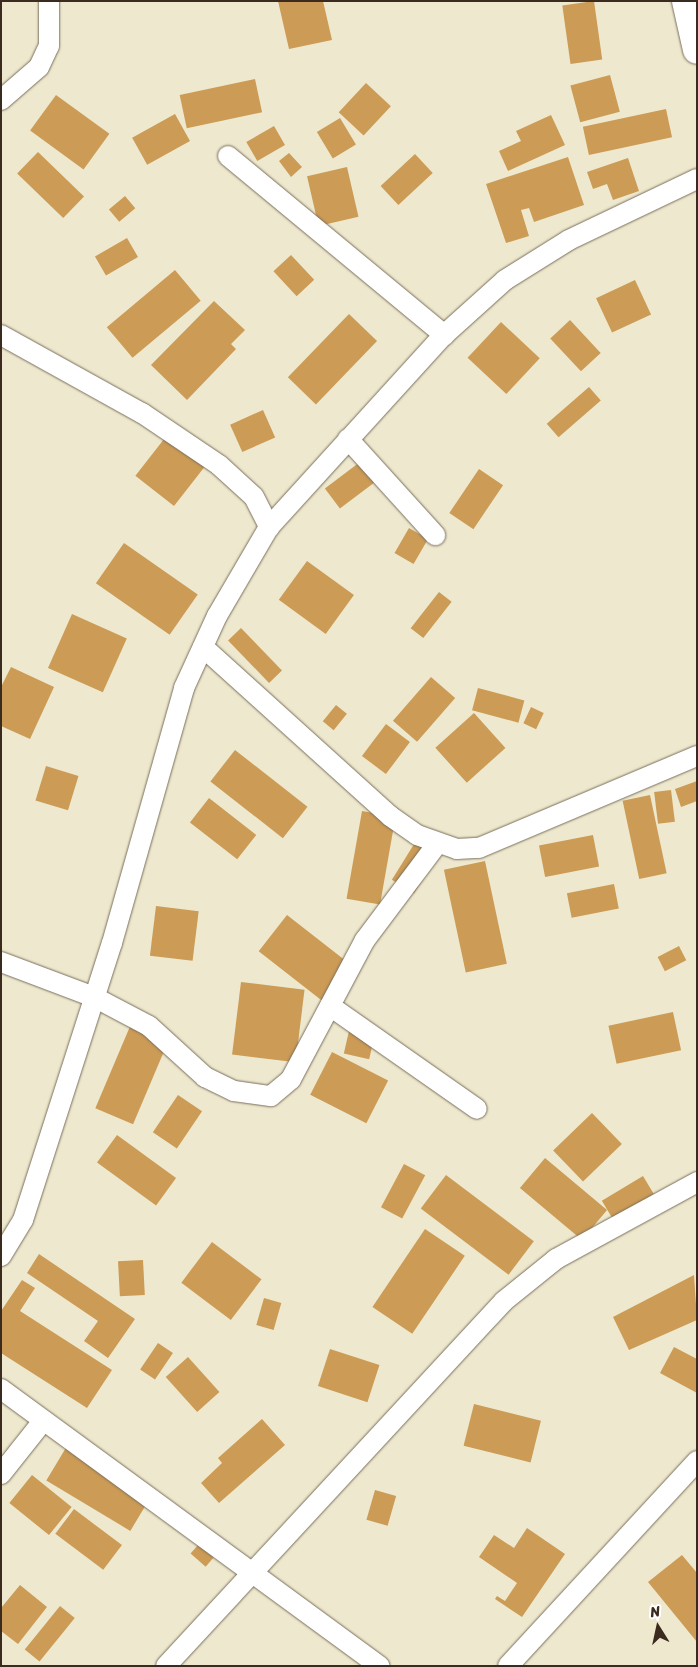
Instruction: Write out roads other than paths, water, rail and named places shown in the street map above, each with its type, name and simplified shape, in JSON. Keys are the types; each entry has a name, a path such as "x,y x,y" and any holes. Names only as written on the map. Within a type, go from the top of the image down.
{"highway":[{"path":"686,1 697,50"}],"street":[{"path":"1,100 39,67 49,46 49,1"},
{"path":"228,156 444,335"},
{"path":"1,1256 23,1220 94,997 184,688 203,647 269,527 444,335 505,280 569,240 697,179"},
{"path":"1,335 142,413 219,465 254,497 269,527"},
{"path":"348,440 435,535"},
{"path":"203,647 390,816 436,844 478,848 697,756"},
{"path":"1,962 94,997 163,1033 205,1077 259,1097 282,1090 291,1079 365,940 436,844"},
{"path":"330,1006 477,1109"},
{"path":"166,1666 248,1573 281,1545 504,1301 556,1259 697,1182"},
{"path":"1,1389 248,1573 380,1666"},
{"path":"1,1474 43,1421"},
{"path":"508,1666 697,1461"}]}
